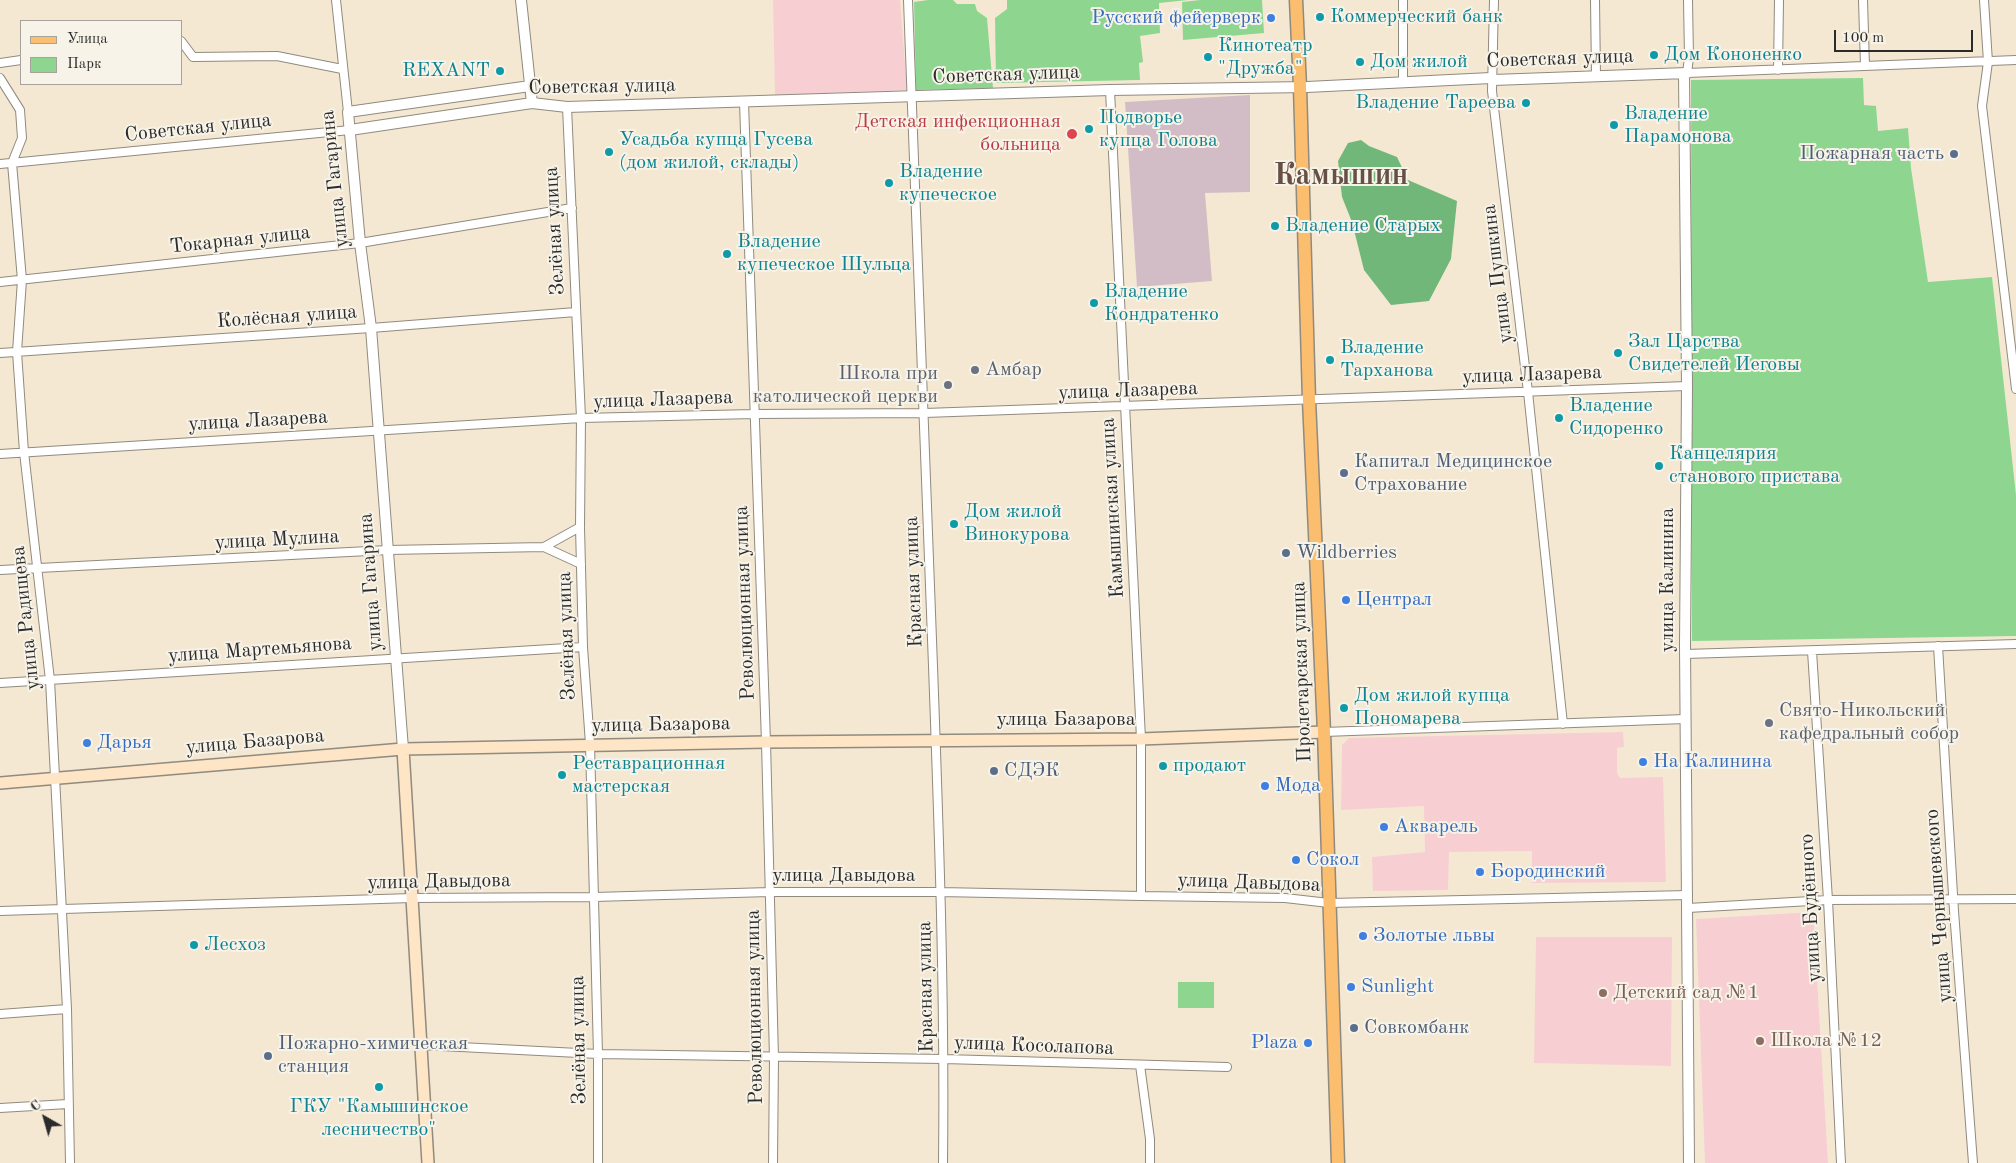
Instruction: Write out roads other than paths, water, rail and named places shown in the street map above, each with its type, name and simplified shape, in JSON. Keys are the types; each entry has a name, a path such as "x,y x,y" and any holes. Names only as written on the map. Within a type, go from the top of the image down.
{"main road":[{"name":"Пролетарская улица","path":"1296,0 1309,400 1324,732 1338,1163"},
{"name":"улица Базарова","path":"0,783 403,749 590,744 1141,739 1324,732"},
{"name":"улица Гагарина","path":"403,749 428,1163"}],"street":[{"name":"улица Гагарина","path":"336,0 360,243 372,328 378,430 403,749"},
{"path":"521,0 532,103"},
{"name":"Красная улица","path":"908,0 936,740 944,1059 943,1163"},
{"path":"1403,0 1403,83"},
{"name":"улица Пушкина","path":"1494,0 1492,91 1528,392 1563,724"},
{"path":"1595,0 1596,76"},
{"name":"улица Калинина","path":"1688,0 1689,58 1687,73 1684,74 1687,386 1685,719 1689,1163"},
{"path":"1778,70 1779,0"},
{"path":"1863,0 1865,66"},
{"path":"1984,0 1988,62 1982,106 2016,389"},
{"path":"182,42 193,57 277,56 342,69"},
{"path":"0,63 20,60"},
{"name":"Советская улица","path":"0,164 350,130 532,103 567,107 1110,90 1300,87 1491,78 1493,80 2016,60"},
{"name":"улица Радищева","path":"0,78 20,110 22,138 12,163 22,280 18,352 24,452 50,680 56,778 60,909 67,1009 70,1163"},
{"path":"348,112 530,86"},
{"name":"Камышинская улица","path":"1110,90 1141,739 1141,896"},
{"name":"Революционная улица","path":"744,102 766,742 774,1058 773,1163"},
{"name":"Зелёная улица","path":"567,107 581,418 580,527 583,647 590,744 598,1054 598,1163"},
{"name":"Токарная улица","path":"0,282 360,243 572,208"},
{"name":"Колёсная улица","path":"0,353 576,312"},
{"name":"улица Лазарева","path":"0,454 581,418 925,413 1687,386"},
{"name":"улица Мулина","path":"0,570 388,550 544,547 580,527"},
{"path":"544,547 581,564"},
{"path":"1685,654 2016,644"},
{"name":"улица Чернышевского","path":"1938,646 1973,1163"},
{"name":"улица Мартемьянова","path":"0,683 583,647"},
{"name":"улица Будённого","path":"1812,651 1828,900 1841,1163"},
{"path":"1324,732 1685,719"},
{"name":"улица Давыдова","path":"0,911 412,898 594,897 770,892 940,892 1285,898 1329,903 1688,895"},
{"path":"1688,908 1828,900 2016,899"},
{"path":"0,1014 67,1009"},
{"name":"улица Косолапова","path":"421,1045 598,1054 944,1059 1227,1067"},
{"path":"1140,1065 1150,1139 1150,1163"},
{"path":"0,1108 68,1104"}],"place":[{"name":"Коммерческий банк","path":"1320,17"},
{"name":"Русский фейерверк","path":"1271,18"},
{"name":"Дом Кононенко","path":"1654,55"},
{"name":"Кинотеатр \"Дружба\"","path":"1208,57"},
{"name":"Дом жилой","path":"1360,62"},
{"name":"REXANT","path":"500,71"},
{"name":"Владение Тареева","path":"1526,103"},
{"name":"Владение Парамонова","path":"1614,125"},
{"name":"Подворье купца Голова","path":"1089,129"},
{"name":"Детская инфекционная больница","path":"1072,134"},
{"name":"Усадьба купца Гусева (дом жилой, склады)","path":"609,152"},
{"name":"Пожарная часть","path":"1954,154"},
{"name":"Владение купеческое","path":"889,183"},
{"name":"Владение Старых","path":"1275,226"},
{"name":"Владение купеческое Шульца","path":"727,254"},
{"name":"Владение Кондратенко","path":"1094,303"},
{"name":"Зал Царства Свидетелей Иеговы","path":"1618,353"},
{"name":"Владение Тарханова","path":"1330,360"},
{"name":"Амбар","path":"975,370"},
{"name":"Школа при католической церкви","path":"948,385"},
{"name":"Владение Сидоренко","path":"1559,418"},
{"name":"Канцелярия станового пристава","path":"1659,466"},
{"name":"Капитал Медицинское Страхование","path":"1344,473"},
{"name":"Дом жилой Винокурова","path":"954,524"},
{"name":"Wildberries","path":"1286,553"},
{"name":"Централ","path":"1346,600"},
{"name":"Дом жилой купца Пономарева","path":"1344,708"},
{"name":"Свято-Никольский кафедральный собор","path":"1769,723"},
{"name":"Дарья","path":"87,743"},
{"name":"На Калинина","path":"1643,762"},
{"name":"продают","path":"1163,766"},
{"name":"СДЭК","path":"994,771"},
{"name":"Реставрационная мастерская","path":"562,775"},
{"name":"Мода","path":"1265,786"},
{"name":"Акварель","path":"1384,827"},
{"name":"Сокол","path":"1296,860"},
{"name":"Бородинский","path":"1480,872"},
{"name":"Золотые львы","path":"1363,936"},
{"name":"Лесхоз","path":"194,945"},
{"name":"Sunlight","path":"1351,987"},
{"name":"Детский сад №1","path":"1603,993"},
{"name":"Совкомбанк","path":"1354,1028"},
{"name":"Школа №12","path":"1760,1041"},
{"name":"Plaza","path":"1308,1043"},
{"name":"Пожарно-химическая станция","path":"268,1056"},
{"name":"ГКУ \"Камышинское лесничество\"","path":"379,1087"}],"district":[{"name":"Камышин","path":"1341,176"}]}
